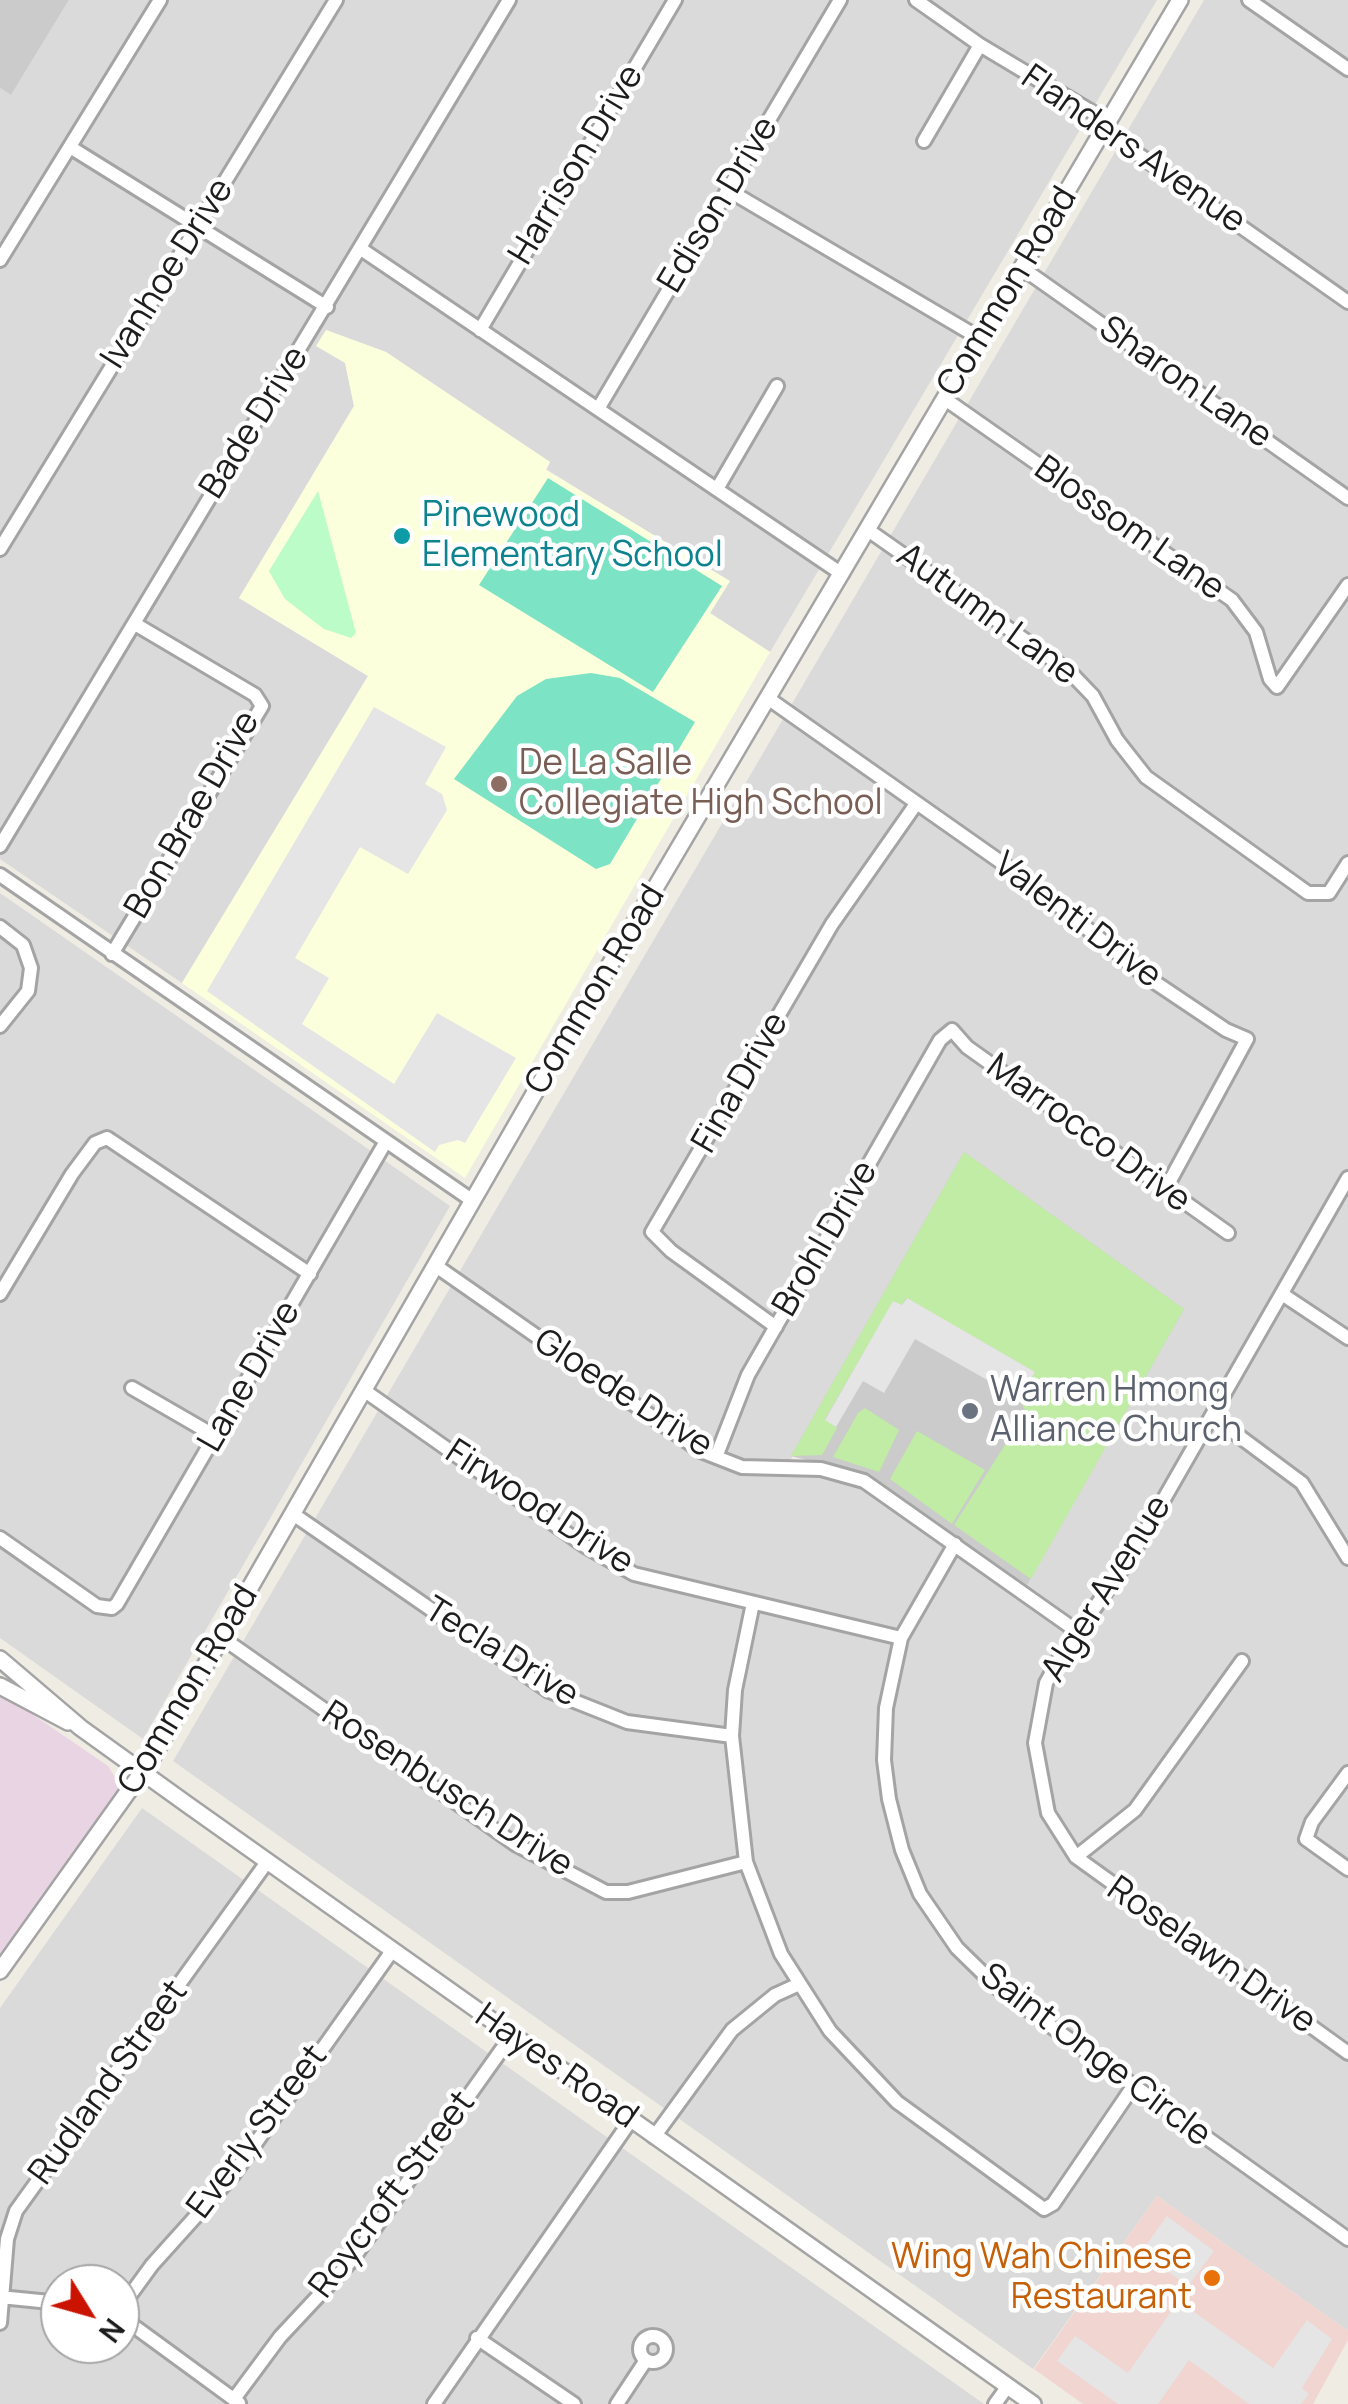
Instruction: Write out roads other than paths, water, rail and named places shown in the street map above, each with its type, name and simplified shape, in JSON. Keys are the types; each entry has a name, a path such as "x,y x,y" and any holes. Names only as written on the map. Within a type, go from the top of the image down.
{"street":[{"path":"0,260 160,0"},
{"name":"Ivanhoe Drive","path":"0,549 336,0"},
{"name":"Bade Drive","path":"0,846 509,0"},
{"name":"Harrison Drive","path":"480,330 674,0"},
{"name":"Edison Drive","path":"598,410 840,0"},
{"name":"Flanders Avenue","path":"916,0 980,46 1092,112 1106,128 1348,302"},
{"name":"Common Road","path":"0,1970 143,1772 473,1201 1180,0"},
{"path":"1249,0 1348,69"},
{"path":"924,141 980,46"},
{"path":"70,147 326,306"},
{"path":"728,190 981,339"},
{"name":"Autumn Lane","path":"361,250 842,574"},
{"name":"Sharon Lane","path":"1022,268 1348,498"},
{"path":"717,490 777,386"},
{"name":"Blossom Lane","path":"945,398 1232,600 1256,632 1270,679 1277,688 1348,585"},
{"name":"Autumn Lane","path":"868,530 1068,671 1093,696 1134,765 1156,786 1308,892 1324,896 1348,863"},
{"name":"Bon Brae Drive","path":"112,954 262,703 242,686 135,624"},
{"name":"Valenti Drive","path":"768,698 1032,884 1147,977 1226,1030 1247,1039 1244,1053 1166,1190"},
{"name":"Fina Drive","path":"776,1326 671,1252 652,1232 832,924 916,804"},
{"path":"0,875 473,1201"},
{"path":"0,927 22,945 31,968 28,990 0,1026"},
{"name":"Marrocco Drive","path":"952,1030 967,1047 1228,1233"},
{"name":"Brohl Drive","path":"716,1457 736,1398 940,1040 952,1030"},
{"path":"0,1294 72,1174 95,1143 107,1138 310,1274"},
{"name":"Lane Drive","path":"0,1538 97,1606 112,1608 385,1143"},
{"name":"Alger Avenue","path":"1076,1856 1048,1813 1035,1743 1046,1683 1133,1553 1348,1178"},
{"name":"Gloede Drive","path":"436,1266 687,1442 716,1457 756,1469 821,1469 854,1478 894,1499 1078,1632"},
{"path":"1282,1294 1348,1338"},
{"path":"132,1388 214,1436"},
{"name":"Firwood Drive","path":"365,1390 614,1564 662,1584 901,1638"},
{"path":"1212,1416 1302,1483 1348,1558"},
{"name":"Tecla Drive","path":"293,1514 549,1691 627,1722 732,1736"},
{"name":"Saint Onge Circle","path":"955,1544 901,1638 886,1708 884,1760 902,1850 920,1894 973,1966 1132,2088 1348,2239"},
{"path":"754,1603 741,1656 732,1736 746,1862 797,1985 875,2082 1044,2210 1053,2204 1132,2088"},
{"name":"Rosenbusch Drive","path":"221,1637 515,1844 606,1892 628,1892 746,1862"},
{"name":"Hayes Road","path":"0,1659 80,1728 1033,2404"},
{"path":"1076,1856 1135,1810 1242,1661"},
{"name":"Hayes Road","path":"0,1686 80,1728"},
{"path":"1348,1773 1312,1822 1306,1840 1348,1869"},
{"name":"Roselawn Drive","path":"1076,1856 1348,2053"},
{"name":"Rudland Street","path":"0,2322 7,2239 16,2211 267,1862"},
{"name":"Everly Street","path":"140,2283 233,2175 392,1951"},
{"path":"654,2136 732,2030 756,2008 797,1985"},
{"name":"Roycroft Street","path":"237,2402 280,2337 352,2260 512,2035"},
{"path":"434,2404 476,2338 631,2120"},
{"path":"1,2297 40,2301"},
{"path":"140,2328 237,2402"},
{"path":"476,2338 574,2404"},
{"path":"617,2404 646,2360"},
{"path":"994,2404 1008,2386"}],"place":[{"name":"Pinewood Elementary School","path":"402,536"},
{"name":"De La Salle Collegiate High School","path":"499,784"},
{"name":"Warren Hmong Alliance Church","path":"970,1411"},
{"name":"Wing Wah Chinese Restaurant","path":"1212,2278"}]}
